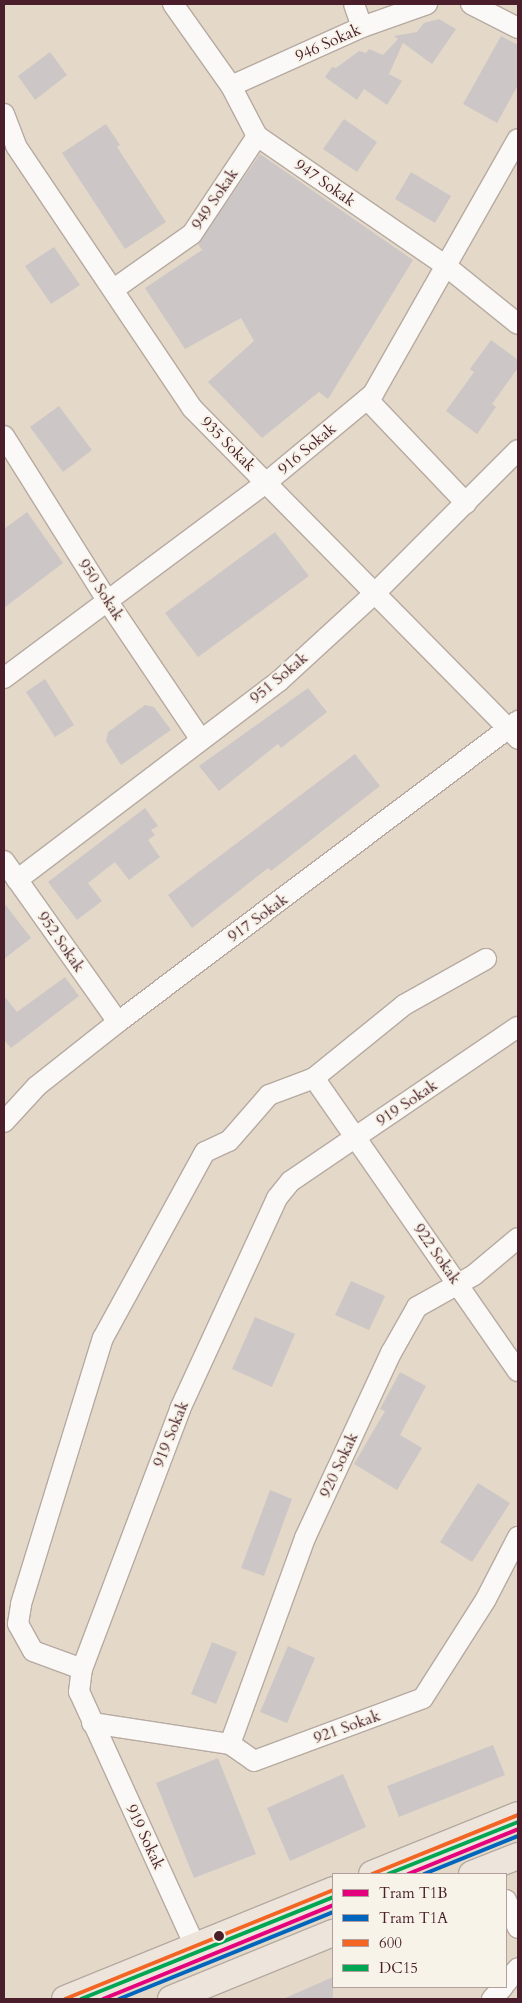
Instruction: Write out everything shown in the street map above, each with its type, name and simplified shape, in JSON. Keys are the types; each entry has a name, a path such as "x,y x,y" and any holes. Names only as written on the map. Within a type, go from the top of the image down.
{"main road":[{"path":"374,1873 518,1815"},
{"path":"486,1872 518,1856"},
{"path":"65,1999 332,1890"},
{"path":"171,1999 332,1933"}],"street":[{"name":"947 Sokak","path":"173,4 231,86 257,136 446,266 518,324"},
{"path":"354,4 362,27"},
{"name":"946 Sokak","path":"231,86 362,27 427,4"},
{"path":"471,4 518,28"},
{"name":"935 Sokak","path":"4,114 10,149 114,289 192,408 375,593 515,730"},
{"name":"949 Sokak","path":"114,289 192,234 257,136"},
{"name":"916 Sokak","path":"4,678 267,482 373,394 518,139"},
{"path":"367,399 466,503"},
{"name":"950 Sokak","path":"4,436 108,602 201,740"},
{"name":"951 Sokak","path":"17,880 279,681 375,593 518,450"},
{"name":"917 Sokak","path":"4,1122 37,1086 118,1022 515,730"},
{"name":"952 Sokak","path":"4,861 118,1022"},
{"path":"82,1668 33,1651 18,1624 21,1604 103,1338 205,1152 229,1140 269,1095 314,1078 404,1005 486,959"},
{"name":"919 Sokak","path":"195,1946 79,1692 82,1668 180,1409 277,1198 291,1181 518,1027"},
{"name":"922 Sokak","path":"314,1078 518,1371"},
{"name":"920 Sokak","path":"230,1744 305,1538 391,1353 417,1307 459,1284 518,1238"},
{"name":"921 Sokak","path":"92,1723 230,1744 254,1761 422,1698 486,1599 518,1537"},
{"path":"507,1902 518,1928"},
{"path":"507,1982 518,1968"},
{"path":"492,1999 501,1988"}],"building":[{"path":"439,19 456,29 432,64 403,43 389,74 402,81 387,105 364,89 357,100 325,77 332,67 336,68 359,51 366,53 369,49 383,55 398,39 394,36 417,32 424,23"},
{"path":"501,36 518,45 518,85 497,123 463,104"},
{"path":"50,52 67,75 35,100 18,76"},
{"path":"344,119 377,142 357,172 323,149"},
{"path":"106,124 120,145 117,147 166,222 125,249 62,153"},
{"path":"260,154 413,260 328,399 319,392 262,438 208,382 254,341 241,318 185,349 145,288 202,250 198,244"},
{"path":"411,172 451,196 435,223 395,199"},
{"path":"54,247 80,285 51,304 25,266"},
{"path":"491,340 518,360 518,368 492,404 496,407 477,434 446,411 474,372 470,369"},
{"path":"59,406 92,450 63,472 30,427"},
{"path":"27,512 63,563 4,608 4,529"},
{"path":"275,532 309,576 198,657 165,613"},
{"path":"45,679 74,725 55,737 26,692"},
{"path":"308,688 327,712 281,748 278,744 219,791 199,766"},
{"path":"145,705 154,707 171,730 121,765 106,741 108,732"},
{"path":"355,754 380,786 271,871 268,868 192,928 168,895"},
{"path":"145,808 158,826 151,830 155,835 148,840 160,857 129,880 115,862 88,883 102,901 77,920 48,882"},
{"path":"4,903 31,938 4,959"},
{"path":"65,977 79,996 11,1048 4,1040 4,996 17,1012"},
{"path":"351,1281 385,1296 369,1330 335,1315"},
{"path":"255,1317 295,1334 272,1387 232,1369"},
{"path":"400,1372 426,1386 400,1435 422,1448 397,1490 354,1464 385,1411 380,1409"},
{"path":"478,1483 510,1503 472,1562 440,1542"},
{"path":"270,1490 292,1499 264,1576 241,1568"},
{"path":"212,1642 237,1652 216,1704 191,1694"},
{"path":"288,1646 315,1658 287,1723 260,1712"},
{"path":"493,1745 505,1775 399,1817 387,1786"},
{"path":"218,1758 256,1854 194,1878 156,1783"},
{"path":"343,1774 366,1827 290,1861 267,1808"},
{"path":"332,1977 333,1999 283,1999"}],"tram line":[{"name":"T1B","path":"410,1873 518,1829"},
{"name":"T1A","path":"426,1873 518,1836"},
{"name":"T1B","path":"103,1999 332,1905"},
{"name":"T1A","path":"119,1999 332,1912"}],"transit line":[{"name":"600","path":"374,1873 518,1815"},
{"name":"DC15","path":"390,1873 518,1822"},
{"name":"600","path":"65,1999 332,1890"},
{"name":"DC15","path":"81,1999 332,1897"}]}
